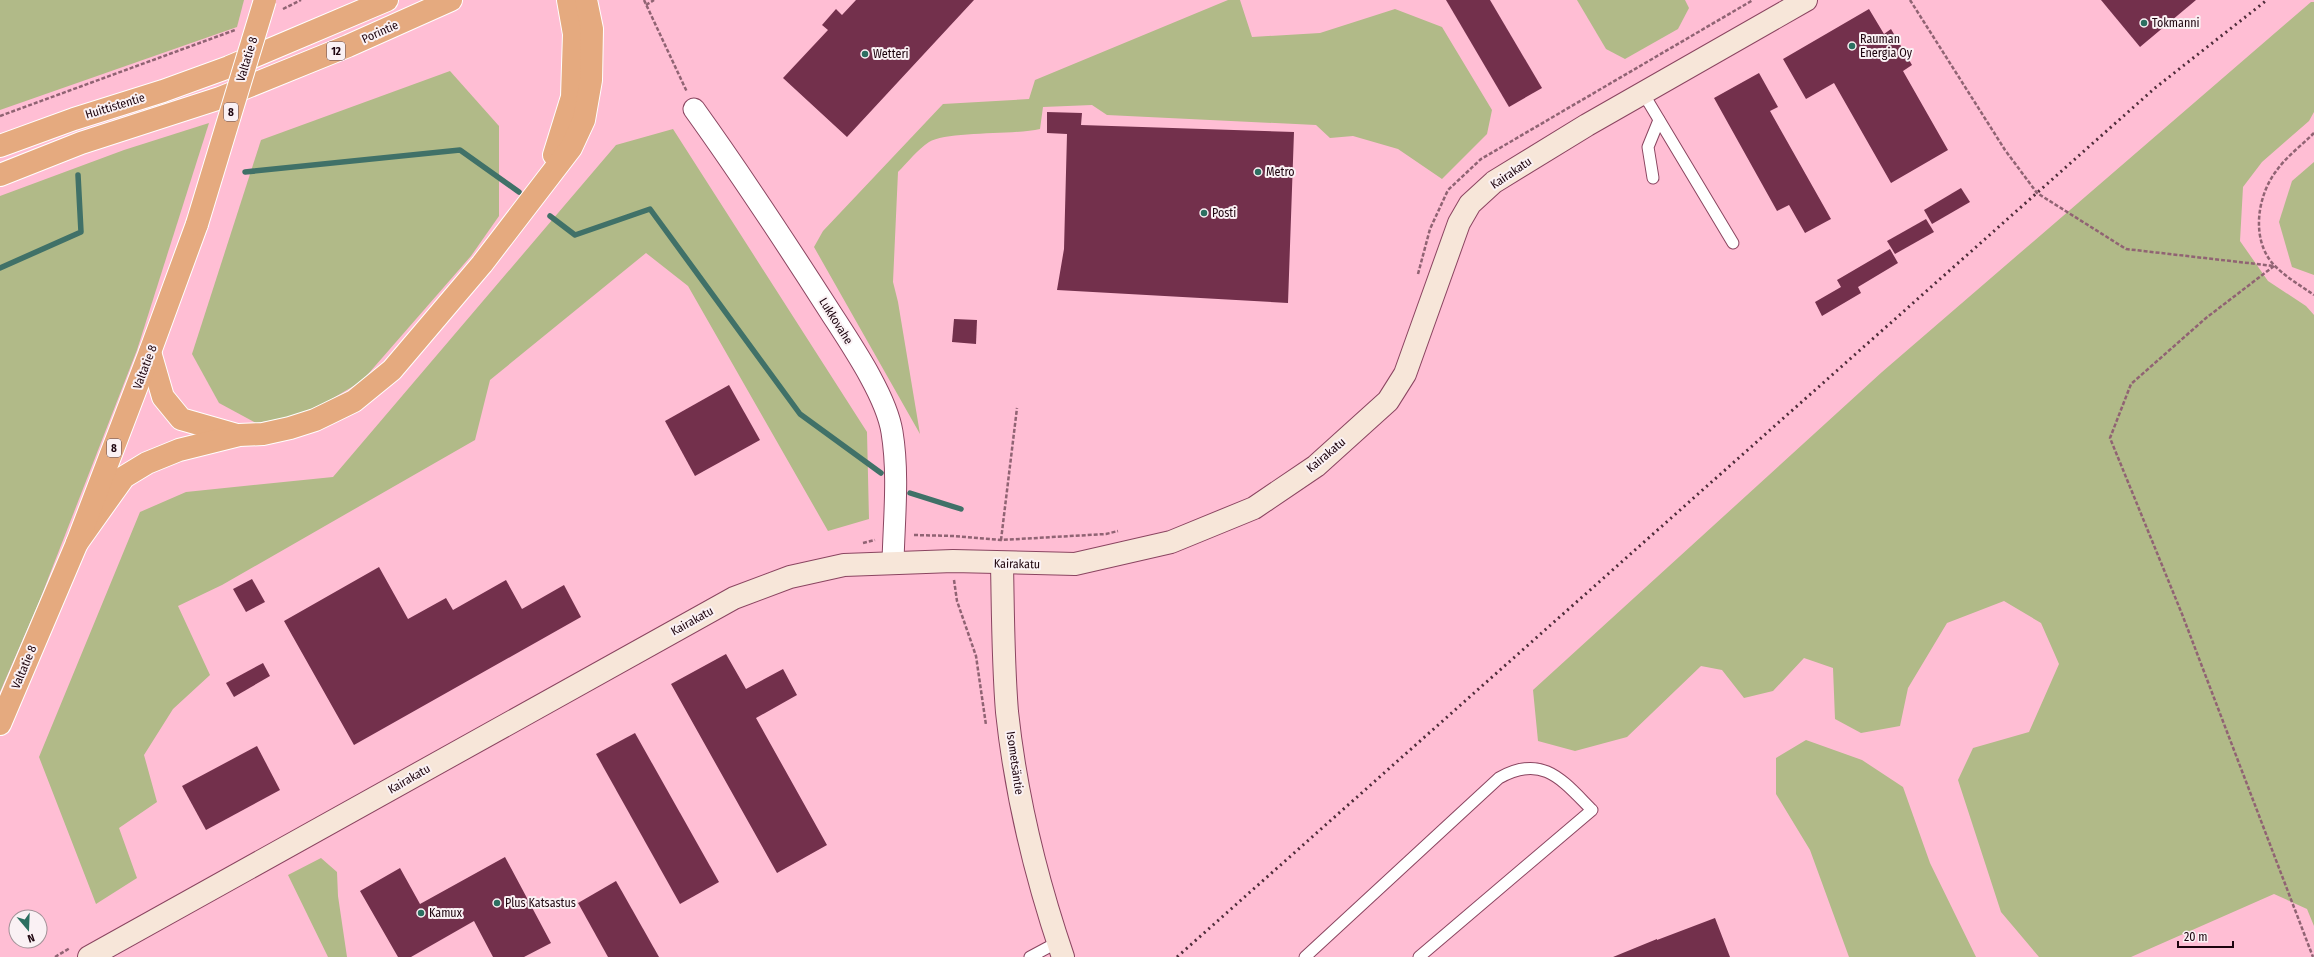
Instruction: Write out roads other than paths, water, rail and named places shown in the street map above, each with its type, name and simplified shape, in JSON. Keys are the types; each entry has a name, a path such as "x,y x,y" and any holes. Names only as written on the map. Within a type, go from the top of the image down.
{"highway":[{"name":"Valtatie 8","path":"0,724 77,543 150,352 196,224 265,0"},
{"name":"Huittistentie","path":"0,146 74,119 163,91 229,66 387,0"},
{"name":"Porintie","path":"0,175 81,143 220,98 348,46 451,0"},
{"path":"572,0 592,29"},
{"path":"545,179 568,116 572,97 574,34 572,0"},
{"path":"77,543 124,477 147,463 179,450 239,436 270,432 315,420 332,413 372,387 392,370 482,264 545,179 571,148 584,120 591,80 592,29 603,0"},
{"path":"150,352 163,397 181,419 239,436"}],"main road":[{"name":"Kairakatu","path":"82,951 734,598 790,577 844,565 893,562 1075,564 1171,542 1254,508 1316,466 1388,401 1405,374 1459,223 1470,204 1494,182 1643,93 1806,0"},
{"name":"Isometsäntie","path":"1002,564 1003,647 1007,712 1014,761 1029,843 1061,949"}],"street":[{"name":"Lukkovahe","path":"694,109 734,164 805,272 875,386 892,431 896,480 893,562"}],"lane":[{"path":"1643,93 1733,243"},
{"path":"1653,178 1648,147 1659,120"},
{"path":"1307,956 1499,778 1512,771 1529,768 1546,770 1560,778 1592,810 1419,957"},
{"path":"1030,957 1061,949"}],"waterway":[{"path":"245,172 460,150 519,192"},
{"path":"0,268 81,232 78,175"},
{"path":"550,216 575,235 650,209 800,414 881,473"},
{"path":"910,493 961,509"}],"railway":[{"path":"1177,957 2155,88 2267,0"}],"place":[{"name":"Tokmanni","path":"2144,23"},
{"name":"Rauman Energia Oy","path":"1852,46"},
{"name":"Wetteri","path":"865,54"},
{"name":"Metro","path":"1258,172"},
{"name":"Posti","path":"1204,213"},
{"name":"Plus Katsastus","path":"497,903"},
{"name":"Kamux","path":"421,913"}]}
